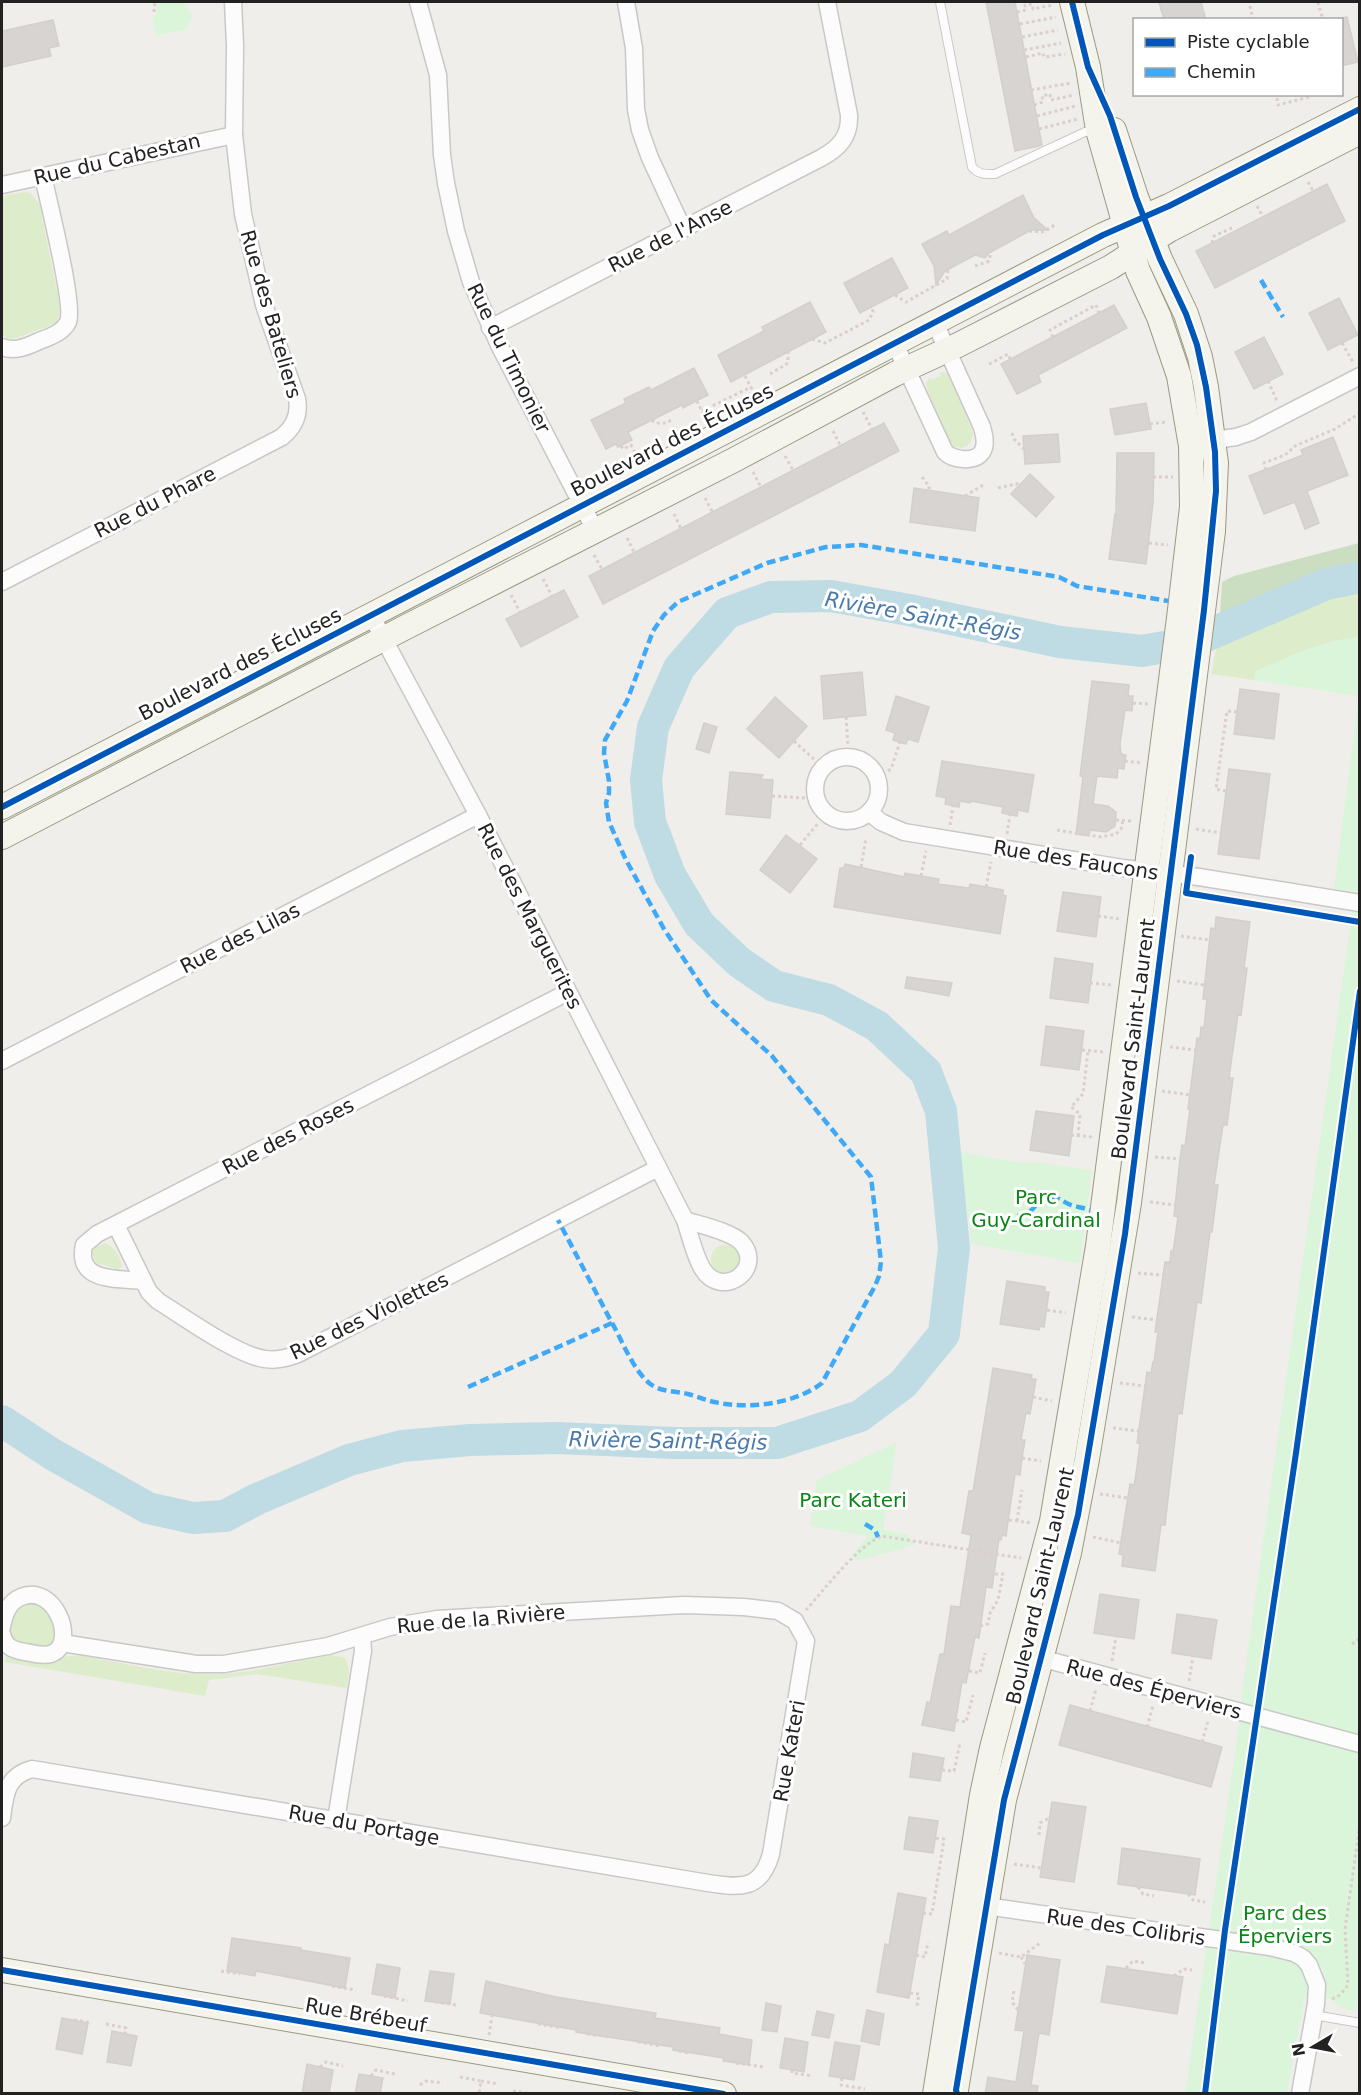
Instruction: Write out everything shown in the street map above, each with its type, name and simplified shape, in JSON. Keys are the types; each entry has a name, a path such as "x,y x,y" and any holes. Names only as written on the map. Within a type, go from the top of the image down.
{"street":[{"name":"Rue des Bateliers","path":"233,2 234,135 241,202 249,247 264,305 297,399 298,412"},
{"name":"Rue du Timonier","path":"418,2 438,75 442,155 451,210 471,282 490,328 582,505 593,539"},
{"path":"626,2 634,48 636,109 640,130 650,158 683,230"},
{"name":"Rue de l'Anse","path":"490,328 835,150 845,138 850,125 827,2"},
{"name":"Boulevard Saint-Laurent","path":"954,2094 1010,1776 1069,1553 1089,1448 1129,1203 1204,610 1216,491 1214,440 1197,345 1186,314 1153,241 1135,221 1090,124 1081,75 1061,8"},
{"name":"Boulevard Saint-Laurent","path":"935,2094 982,1795 1052,1521 1093,1278 1173,668 1192,488 1189,425 1175,359 1133,254 1135,221 1110,116 1081,75"},
{"name":"Boulevard des Écluses","path":"2,807 935,323 1359,109"},
{"path":"2,837 384,639 593,539 734,460 907,369 1111,267 1169,230 1359,132"},
{"name":"Rue du Cabestan","path":"2,185 234,135"},
{"path":"2,347 11,349 26,347 57,333 64,328 69,319 70,306 43,176"},
{"path":"895,344 945,453 959,458 976,457 984,449 985,439 982,427 935,323"},
{"path":"1214,440 1244,434 1359,376"},
{"name":"Rue du Phare","path":"2,582 282,437 292,426 298,412"},
{"name":"Rue des Marguerites","path":"371,615 478,815 685,1220"},
{"path":"61,776 73,800"},
{"name":"Rue des Faucons","path":"869,812 881,822 904,832 1146,872 1199,877 1359,903"},
{"name":"Rue des Lilas","path":"2,1061 478,815"},
{"name":"Rue des Roses","path":"143,1281 105,1277 86,1269 83,1262 84,1245 97,1234 568,992"},
{"name":"Rue des Violettes","path":"116,1225 149,1292 158,1301 245,1354 267,1359 287,1358 658,1168"},
{"path":"2,1627 6,1611 12,1603 20,1597 38,1596 53,1604 62,1630 62,1643 52,1654 26,1652 8,1647 2,1634"},
{"name":"Rue de la Rivière","path":"62,1643 212,1665 328,1646 390,1627 437,1619 684,1605 767,1609 799,1617"},
{"name":"Rue Kateri","path":"758,1880 764,1873 771,1854 806,1651 806,1641 799,1617"},
{"path":"336,1820 363,1651 362,1636"},
{"name":"Rue des Éperviers","path":"1018,1652 1041,1659 1106,1670 1157,1690 1359,1744"},
{"name":"Rue du Portage","path":"2,1818 9,1786 22,1772 32,1769 722,1885 748,1885 758,1880"},
{"name":"Rue des Colibris","path":"986,1906 1270,1947 1294,1953 1303,1958 1313,1974 1317,1995 1300,2094"},
{"name":"Rue Brébeuf","path":"2,1970 724,2094"}],"lane":[{"path":"940,2 972,167 977,172 995,174 1085,132 1090,124"},
{"path":"1314,2015 1359,2023"}],"path":[{"path":"154,12 155,2"},
{"path":"1318,2 1322,18"},
{"path":"1017,12 1026,10 1025,5 1032,4 1033,9 1061,8"},
{"path":"1250,6 1253,18"},
{"path":"1020,24 1061,8"},
{"path":"1022,37 1060,29"},
{"path":"1024,50 1064,42"},
{"path":"1026,57 1043,53 1044,57 1066,53"},
{"path":"1031,90 1081,75"},
{"path":"1034,105 1043,102 1042,96 1050,94 1051,100 1076,94"},
{"path":"1276,98 1278,105 1309,96"},
{"path":"1036,116 1079,106"},
{"path":"1039,129 1090,124"},
{"path":"1029,231 1042,232 1057,224"},
{"path":"1212,243 1214,236 1234,227"},
{"path":"975,266 989,261 991,252"},
{"path":"895,295 906,302 946,279 948,269"},
{"path":"928,290 931,297"},
{"path":"1053,337 1050,330 1095,305 1100,313"},
{"path":"813,339 825,343 869,320 873,312 872,307"},
{"path":"1342,343 1359,376"},
{"path":"770,374 788,363 788,351"},
{"path":"989,364 1008,354 1010,359"},
{"path":"745,376 757,398"},
{"path":"1268,381 1284,415"},
{"path":"702,411 751,387"},
{"path":"696,401 708,423"},
{"path":"861,409 872,429"},
{"path":"1266,470 1264,463 1285,455 1295,446 1335,429 1359,413"},
{"path":"652,420 655,423 666,423 673,419"},
{"path":"1150,424 1175,421"},
{"path":"830,426 840,446"},
{"path":"1012,433 1014,440 1024,449"},
{"path":"1316,437 1318,443"},
{"path":"621,446 623,449 631,445 638,459"},
{"path":"781,450 793,470"},
{"path":"750,467 761,487"},
{"path":"922,477 929,486 928,490"},
{"path":"1154,477 1179,477"},
{"path":"998,488 1021,483"},
{"path":"965,496 983,485"},
{"path":"702,492 713,513"},
{"path":"670,508 681,529"},
{"path":"624,532 634,552"},
{"path":"593,539 602,569"},
{"path":"1149,543 1174,546"},
{"path":"541,575 552,596"},
{"path":"508,592 520,612"},
{"path":"1133,703 1155,705"},
{"path":"1226,791 1216,789 1227,711 1237,712"},
{"path":"846,717 848,746"},
{"path":"794,741 816,761"},
{"path":"888,771 891,769 900,742"},
{"path":"1125,761 1147,764"},
{"path":"772,796 805,798"},
{"path":"949,828 953,806"},
{"path":"1006,836 1010,815"},
{"path":"1116,820 1140,822"},
{"path":"1057,830 1109,837 1121,829 1124,820"},
{"path":"800,845 819,822"},
{"path":"1190,829 1221,832"},
{"path":"861,867 866,838"},
{"path":"921,876 927,848"},
{"path":"986,887 991,859"},
{"path":"1098,916 1127,920"},
{"path":"1176,936 1209,940"},
{"path":"1170,980 1204,985"},
{"path":"1090,983 1118,986"},
{"path":"1162,1046 1195,1050"},
{"path":"1082,1050 1110,1053"},
{"path":"1078,1136 1080,1114 1071,1107 1083,1094 1088,1050"},
{"path":"1157,1090 1190,1095"},
{"path":"1071,1135 1099,1138"},
{"path":"1149,1156 1180,1159"},
{"path":"1143,1201 1175,1205"},
{"path":"1132,1272 1163,1275"},
{"path":"1047,1310 1073,1315"},
{"path":"1125,1317 1157,1320"},
{"path":"1114,1383 1145,1386"},
{"path":"1033,1397 1059,1402"},
{"path":"1106,1427 1138,1431"},
{"path":"1022,1458 1049,1462"},
{"path":"1017,1521 1022,1490"},
{"path":"1095,1493 1128,1498"},
{"path":"1009,1520 1038,1524"},
{"path":"799,1617 855,1556 876,1538 882,1536 1029,1559"},
{"path":"1088,1536 1121,1543"},
{"path":"980,1626 988,1624 990,1613 998,1600 1003,1574 994,1574"},
{"path":"1090,1711 1116,1636"},
{"path":"1352,1644 1359,1638"},
{"path":"969,1671 980,1673 984,1653"},
{"path":"1189,1684 1193,1656"},
{"path":"1147,1727 1157,1690"},
{"path":"956,1720 966,1722 973,1695"},
{"path":"1202,1742 1213,1705"},
{"path":"942,1770 954,1771 960,1743"},
{"path":"1039,1834 1040,1823 1049,1818"},
{"path":"1331,1999 1340,1995 1348,1985 1345,1929 1359,1824"},
{"path":"923,1913 932,1914 939,1876 944,1839 935,1838"},
{"path":"1007,1863 1041,1868"},
{"path":"1138,1887 1143,1894 1154,1896"},
{"path":"1188,1894 1193,1900 1205,1902"},
{"path":"916,1955 925,1956 928,1942"},
{"path":"991,1951 1021,1957 1040,1943"},
{"path":"1021,1957 1025,1964"},
{"path":"1126,1968 1133,1961 1145,1963"},
{"path":"1174,1976 1184,1969 1192,1970"},
{"path":"221,1971 240,1974"},
{"path":"284,1975 305,1979"},
{"path":"332,1986 356,1990"},
{"path":"1014,1990 1012,2002 1018,2010"},
{"path":"910,1993 919,1994 917,2006"},
{"path":"384,1996 408,2001"},
{"path":"435,2002 456,2005"},
{"path":"74,2020 92,2023"},
{"path":"106,2024 126,2028 125,2033"},
{"path":"538,2024 561,2028"},
{"path":"587,2034 609,2037"},
{"path":"638,2042 660,2046"},
{"path":"679,2051 688,2053"},
{"path":"320,2067 326,2062 343,2066"},
{"path":"736,2063 764,2067"},
{"path":"371,2076 376,2070 395,2074"},
{"path":"792,2070 792,2073 813,2076"},
{"path":"460,2077 498,2084"},
{"path":"842,2079 841,2085 866,2089"},
{"path":"420,2085 426,2081 444,2083"},
{"path":"478,2094 481,2081"},
{"path":"513,2091 533,2094"}],"green space":[{"path":"158,2 182,2 193,16 186,30 156,35 152,15 156,16"},
{"path":"30,193 39,203 61,310 57,321 52,325 13,339 6,338 2,334 2,196"},
{"path":"939,372 950,376 973,433 971,442 962,448 950,445 927,389 926,383 930,377 931,380 941,376"},
{"path":"1359,543 1359,563 1328,570 1220,615 1222,582 1234,576"},
{"path":"1359,592 1359,637 1319,645 1294,655 1256,671 1254,680 1211,674 1217,645 1304,606"},
{"path":"1359,637 1359,696 1254,680 1256,671 1294,655 1319,645"},
{"name":"Parc des Éperviers","path":"1359,696 1359,1984 1356,2011 1344,2009 1331,1999 1305,1996 1287,2093 1185,2094 1355,892 1334,888"},
{"name":"Parc Guy-Cardinal","path":"960,1152 1023,1163 1034,1162 1092,1170 1080,1263 971,1244"},
{"path":"105,1243 116,1252 122,1267 117,1269 96,1263 92,1253 94,1248"},
{"path":"725,1245 735,1249 739,1259 735,1269 725,1273 715,1269 711,1259 715,1249"},
{"name":"Parc Kateri","path":"897,1442 883,1530 907,1534 915,1545 856,1561 851,1555 868,1536 810,1526 817,1480"},
{"path":"35,1602 50,1612 55,1631 54,1642 44,1646 22,1642 12,1637 10,1630 11,1618 17,1609"},
{"path":"6,1655 52,1663 64,1657 79,1655 183,1673 218,1674 247,1671 332,1655 345,1658 349,1669 347,1688 257,1674 209,1680 205,1696 5,1662"}],"building":[{"path":"986,2 1015,2 1042,145 1015,151"},
{"path":"1159,2 1201,2 1205,18 1163,18"},
{"path":"1347,17 1358,62 1343,66 1343,18 1341,18"},
{"path":"53,20 59,46 49,48 51,56 2,67 2,31"},
{"path":"1327,184 1345,221 1215,288 1196,251"},
{"path":"1023,195 1034,218 1048,230 1031,230 989,253 985,258 975,255 945,271 936,285 934,266 922,244 947,231 949,235"},
{"path":"892,258 908,288 860,313 844,283"},
{"path":"1339,298 1358,335 1328,350 1309,313"},
{"path":"810,302 826,332 731,382 718,355 764,331 762,327"},
{"path":"1114,305 1127,328 1038,375 1041,382 1017,394 1001,364"},
{"path":"1264,337 1283,374 1254,389 1235,352"},
{"path":"694,368 708,395 683,408 682,405 628,432 632,440 618,447 616,444 606,449 591,420 626,403 624,399 649,387 651,390"},
{"path":"1146,403 1151,429 1115,435 1110,409"},
{"path":"884,423 899,451 603,604 589,576"},
{"path":"1058,434 1060,462 1025,464 1023,436"},
{"path":"1333,437 1348,475 1307,491 1319,523 1305,529 1295,502 1264,514 1249,476 1303,455 1301,450"},
{"path":"1117,453 1154,453 1153,503 1146,564 1109,559 1116,515"},
{"path":"1030,474 1054,497 1036,517 1011,494"},
{"path":"914,488 979,498 975,531 910,522"},
{"path":"564,590 578,617 521,647 506,619"},
{"path":"862,672 866,715 824,719 821,676"},
{"path":"1092,681 1129,685 1128,696 1133,696 1132,711 1125,710 1120,744 1121,754 1126,755 1124,769 1118,768 1117,778 1097,776 1093,804 1108,806 1116,812 1115,826 1106,832 1090,830 1089,836 1076,834 1083,777 1080,776"},
{"path":"1240,689 1279,694 1274,739 1234,734"},
{"path":"896,696 929,707 918,742 908,739 906,744 893,740 895,733 886,730"},
{"path":"775,697 807,726 779,758 747,729"},
{"path":"704,723 717,727 709,753 696,749"},
{"path":"942,761 1034,775 1028,812 1018,810 1017,816 1002,813 1003,807 971,801 970,803 960,801 959,807 945,804 946,798 936,796"},
{"path":"1229,769 1270,774 1259,859 1218,854"},
{"path":"730,772 763,775 760,779 773,780 770,818 726,814"},
{"path":"786,835 817,859 790,893 760,870"},
{"path":"845,864 904,877 905,873 939,879 938,884 969,888 970,884 1003,890 1003,895 1006,896 1000,934 834,907 840,868 844,868"},
{"path":"1063,892 1101,897 1096,937 1057,931"},
{"path":"1216,917 1250,922 1244,968 1247,968 1229,1078 1233,1078 1227,1125 1223,1125 1214,1185 1218,1185 1212,1232 1210,1232 1201,1303 1197,1302 1182,1414 1178,1413 1165,1525 1161,1525 1155,1571 1122,1566 1123,1555 1119,1554 1130,1484 1134,1485 1136,1474 1140,1443 1137,1443 1147,1372 1151,1373 1154,1362 1158,1332 1155,1332 1165,1262 1170,1262 1171,1251 1173,1252 1178,1217 1174,1216 1180,1159 1182,1145 1185,1146 1197,1038 1200,1039 1201,1027 1204,1028 1207,999 1203,999 1211,928 1215,929"},
{"path":"1055,958 1093,964 1088,1003 1050,998"},
{"path":"907,977 952,983 949,996 905,988"},
{"path":"1046,1026 1084,1031 1079,1070 1041,1065"},
{"path":"1036,1111 1074,1116 1069,1156 1030,1150"},
{"path":"1007,1281 1045,1287 1045,1292 1049,1292 1044,1327 1040,1326 1039,1330 1000,1324"},
{"path":"993,1368 1032,1375 1031,1379 1036,1379 1030,1414 1026,1413 1021,1440 1025,1440 1020,1475 1015,1474 1006,1536 1002,1535 1001,1540 999,1539 992,1588 986,1587 979,1638 975,1637 966,1683 962,1682 954,1731 922,1725 927,1702 930,1703 940,1654 944,1654 951,1606 960,1607 971,1535 962,1533 969,1491 973,1491"},
{"path":"1100,1594 1139,1600 1134,1639 1094,1633"},
{"path":"1177,1614 1217,1620 1211,1659 1172,1653"},
{"path":"1070,1705 1222,1747 1211,1787 1059,1745"},
{"path":"913,1753 944,1758 940,1781 910,1777"},
{"path":"1052,1802 1086,1807 1074,1882 1040,1877"},
{"path":"909,1817 938,1821 933,1853 904,1849"},
{"path":"1122,1848 1200,1859 1195,1895 1118,1884"},
{"path":"898,1893 926,1898 909,1998 877,1992 885,1944 889,1945"},
{"path":"232,1938 350,1958 345,1988 256,1971 255,1976 227,1971"},
{"path":"1027,1955 1060,1960 1049,2035 1039,2033 1031,2085 1038,2086 1037,2094 985,2094 988,2077 1016,2082 1024,2031 1015,2030"},
{"path":"377,1964 400,1968 395,1998 372,1994"},
{"path":"1107,1966 1183,1977 1177,2014 1101,2002"},
{"path":"430,1971 454,1974 450,2004 425,2001"},
{"path":"486,1981 556,1997 656,2013 655,2018 720,2028 719,2034 752,2040 749,2065 723,2061 724,2058 673,2050 673,2047 576,2032 576,2030 480,2013"},
{"path":"766,2003 781,2006 777,2032 762,2030"},
{"path":"867,2010 884,2014 879,2045 861,2041"},
{"path":"817,2011 834,2015 829,2038 812,2035"},
{"path":"62,2018 88,2023 82,2054 56,2049"},
{"path":"112,2031 137,2036 131,2066 107,2062"},
{"path":"785,2038 808,2042 804,2072 780,2068"},
{"path":"835,2042 860,2046 854,2080 829,2076"},
{"path":"307,2064 333,2070 329,2094 302,2094"},
{"path":"359,2074 383,2078 380,2094 355,2094"}],"waterway":[{"name":"Rivière Saint-Régis","path":"2,1421 52,1454 148,1508 193,1518 225,1516 257,1499 349,1460 402,1446 470,1440 557,1438 674,1443 777,1443 860,1416 903,1384 944,1334 954,1248 941,1111 926,1072 877,1026 829,1000 774,986 739,962 699,924 670,875 650,822 646,780 653,727 679,668 727,613 771,597 831,596 1060,642 1142,651 1192,642 1326,584 1360,577"}],"marked path":[{"path":"1261,280 1283,317"},
{"path":"612,1323 638,1370 649,1383 658,1388 724,1404 753,1405 783,1401 822,1383 875,1286 881,1262 871,1177 772,1056 711,1000 664,929 626,860 609,822 606,803 609,781 604,753 605,740 627,701 653,631 664,615 678,602 767,563 826,547 861,545 1059,577 1077,586 1168,601"},
{"path":"1017,1216 1031,1211 1040,1201 1049,1197 1055,1197 1071,1205 1090,1210"},
{"path":"468,1387 612,1323 558,1220"},
{"path":"865,1524 875,1530 878,1537"}],"cycle path":[{"path":"957,2094 1004,1800 1078,1515 1125,1234 1204,610 1216,491 1215,452 1206,387 1197,345 1186,314 1160,259 1136,197 1110,116 1088,67 1072,2"},
{"path":"2,807 1103,235 1169,206 1360,109"},
{"path":"1191,857 1186,893 1360,922"},
{"path":"1205,2094 1225,1930 1296,1453 1360,991"},
{"path":"2,1970 724,2094"}]}
